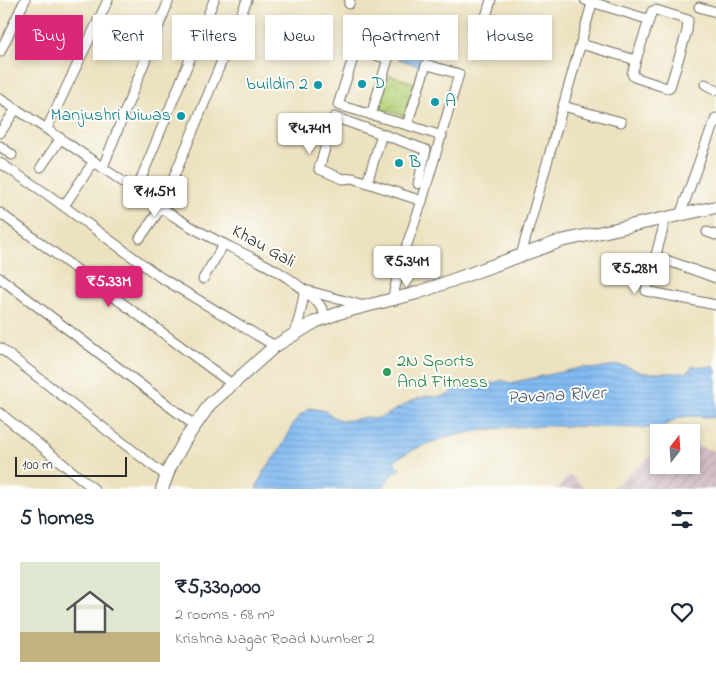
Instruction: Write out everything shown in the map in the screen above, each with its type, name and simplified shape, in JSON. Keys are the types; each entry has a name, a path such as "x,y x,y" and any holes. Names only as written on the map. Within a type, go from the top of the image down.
{"street":[{"path":"0,52 26,0"},
{"path":"47,128 108,0"},
{"path":"103,167 169,0"},
{"path":"136,191 214,0"},
{"path":"140,238 161,208 247,0"},
{"path":"486,15 491,0"},
{"path":"521,255 581,44 590,1 646,19"},
{"path":"699,7 716,12"},
{"path":"656,10 688,20 687,31 670,87 667,88 634,76 632,74 636,60 652,11 656,10"},
{"path":"581,44 636,60"},
{"path":"371,115 388,59 357,49 338,104 371,115 442,136"},
{"path":"392,300 399,271 402,269 406,258 404,253 442,136 459,77 458,74 426,65 407,126"},
{"path":"705,84 716,90"},
{"name":"Khau Gali","path":"0,99 47,128 183,222 267,265 305,290 318,303 327,318"},
{"path":"563,106 621,122"},
{"path":"0,133 16,109"},
{"path":"418,184 426,150 335,117 333,118 319,170 422,200"},
{"path":"680,215 716,118"},
{"path":"367,183 382,134"},
{"path":"41,167 61,138"},
{"path":"0,146 12,155"},
{"path":"64,206 94,161"},
{"path":"0,163 64,206 160,278 274,346"},
{"path":"162,489 179,449 210,404 274,346 294,334 327,318 417,293 578,236 716,207"},
{"path":"0,213 232,384"},
{"path":"666,218 647,285 647,292 716,304"},
{"path":"706,232 716,235"},
{"path":"203,279 224,244"},
{"path":"655,256 716,278"},
{"path":"0,278 194,425"},
{"path":"294,334 300,319 305,290 366,306"},
{"path":"0,348 166,476"},
{"path":"0,413 94,489"}],"shaded area":[{"path":"700,447 716,451 716,489 611,489 650,456 650,474 700,474"},
{"path":"570,475 585,489 556,489"}],"green space":[{"path":"389,75 415,83 404,116 379,108"}],"water":[{"path":"401,60 422,60 420,66"},
{"name":"Pavana River","path":"617,365 626,366 643,373 687,373 693,366 714,367 716,369 716,418 682,417 667,424 650,424 650,428 555,426 487,430 455,436 424,445 395,460 395,465 401,468 390,476 383,489 256,489 263,473 284,443 294,422 310,408 326,411 333,417 343,421 367,417 375,419 411,401 426,396 439,397 447,395 456,389 491,384 502,380 510,383 584,367 591,369"}],"place":[{"name":"D","path":"362,84"},
{"name":"buildin 2","path":"318,85"},
{"name":"A","path":"435,102"},
{"name":"Manjushri Niwas","path":"181,116"},
{"name":"B","path":"399,163"},
{"name":"2N Sports And Fitness","path":"387,372"}]}
